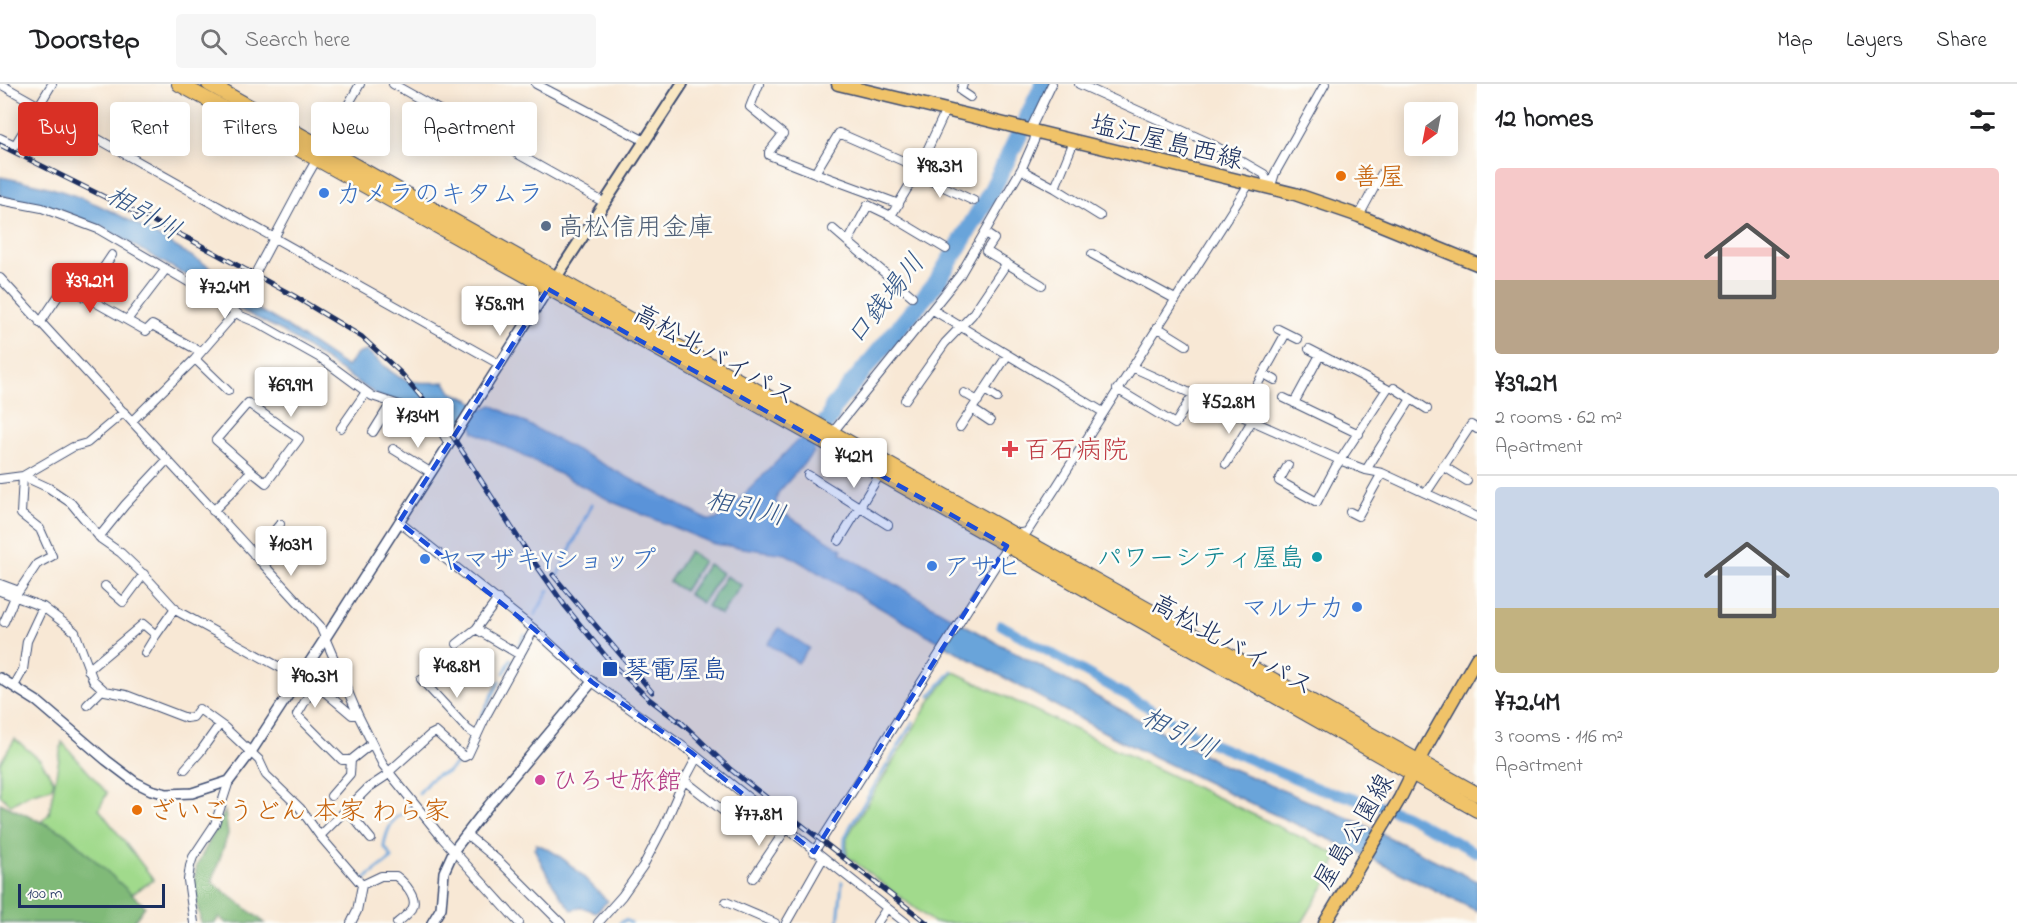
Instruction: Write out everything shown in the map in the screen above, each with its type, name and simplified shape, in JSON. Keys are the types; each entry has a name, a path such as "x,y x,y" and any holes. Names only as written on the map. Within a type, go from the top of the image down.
{"highway":[{"name":"高松北バイパス","path":"179,84 311,150"},
{"name":"高松北バイパス","path":"209,84 311,148"},
{"name":"高松北バイパス","path":"324,156 804,424 828,434 1416,768 1477,810"},
{"name":"高松北バイパス","path":"828,434 880,474 1011,540"},
{"name":"高松北バイパス","path":"1416,768 1477,794"}],"main road":[{"path":"552,283 682,84"},
{"name":"塩江屋島西線","path":"838,84 1296,194 1359,216 1477,264"},
{"path":"1416,768 1477,658"},
{"name":"屋島公園線","path":"1325,923 1396,806 1416,768"}],"street":[{"path":"0,84 31,102"},
{"path":"41,102 52,84"},
{"path":"350,102 360,84"},
{"path":"393,84 605,203"},
{"path":"536,84 645,141"},
{"path":"759,84 750,107 783,134 769,155 899,204"},
{"path":"963,84 961,91 970,97"},
{"path":"828,434 960,275 1022,168 1034,141 1027,130 1052,84"},
{"path":"1082,84 1210,143 1264,174 1270,189"},
{"path":"1270,189 1275,173 1325,84"},
{"path":"891,216 918,171 946,110"},
{"path":"815,173 839,133 974,201"},
{"path":"0,138 15,145 18,140"},
{"path":"98,140 499,364"},
{"path":"1056,188 1074,141"},
{"path":"257,270 319,156"},
{"path":"1022,168 1100,216"},
{"path":"1359,216 1382,173"},
{"path":"814,852 1011,540 1027,531 1250,184"},
{"path":"848,242 873,195"},
{"path":"0,200 42,208 98,229 236,312 322,359 366,392 381,400 424,412 439,426 449,444"},
{"path":"868,205 946,249"},
{"path":"833,229 912,296"},
{"path":"985,233 994,239 986,251 1042,285"},
{"path":"1092,254 1175,299"},
{"path":"84,297 112,255"},
{"path":"905,400 960,326 972,315 1007,263"},
{"path":"127,320 166,269"},
{"path":"0,278 320,626 371,744 389,774 519,923"},
{"path":"194,923 188,880 190,866 193,857 215,824 229,781 251,752 326,637 552,283"},
{"path":"40,323 63,289 68,287 146,331 152,325 198,355 228,391"},
{"path":"933,310 1103,412"},
{"path":"132,421 198,355 236,312"},
{"path":"1157,327 1186,345"},
{"path":"1278,329 1298,339"},
{"path":"1241,414 1286,333"},
{"path":"1288,465 1278,481 1317,502 1335,468 1342,461 1387,389 1309,349"},
{"path":"1294,403 1320,355"},
{"path":"960,427 1007,356"},
{"path":"1132,367 1253,419 1342,461 1366,470 1383,473 1477,517"},
{"path":"1264,374 1275,380"},
{"path":"1394,388 1427,409"},
{"path":"1117,389 1175,424 1194,393"},
{"path":"985,390 997,398"},
{"path":"341,428 366,392"},
{"path":"964,393 978,401"},
{"path":"1284,398 1359,434"},
{"path":"1366,470 1411,399"},
{"path":"248,403 299,439 266,483 251,471 216,440 248,403"},
{"path":"373,432 392,403"},
{"path":"972,409 990,421"},
{"path":"0,479 23,476 73,447 87,443 124,412"},
{"path":"1226,464 1253,419"},
{"path":"1426,493 1471,425 1477,429"},
{"path":"393,448 430,472"},
{"path":"99,537 167,460"},
{"path":"1443,466 1467,482"},
{"path":"213,511 251,471"},
{"path":"1350,512 1358,516 1383,473"},
{"path":"839,541 880,474"},
{"path":"808,475 888,525"},
{"path":"23,476 49,488 70,503 99,537 122,553 185,617 299,677 326,693 352,715 358,715"},
{"path":"0,584 19,591 37,564 52,556 40,529 21,514 23,476"},
{"path":"399,522 498,599 592,682 697,757 906,923"},
{"path":"254,555 280,524"},
{"path":"105,586 123,602 144,574"},
{"path":"0,591 43,607 75,632 93,681 103,689 115,694 126,695 186,718 193,717 199,709 220,724 259,760 266,775 300,808 320,836 362,885"},
{"path":"4,622 15,597"},
{"path":"457,644 476,629 498,599"},
{"path":"14,686 23,670 27,641 43,607"},
{"path":"145,653 175,608"},
{"path":"88,670 143,624 156,634"},
{"path":"476,629 520,655"},
{"path":"320,836 368,788 389,774 436,732 464,757 468,755 487,714 534,629"},
{"path":"0,678 38,702 106,760 135,782 151,790 167,794 192,793 229,781"},
{"path":"421,679 467,729 477,736"},
{"path":"432,923 441,908 444,872 454,850 592,682"},
{"path":"314,686 297,715 342,760 351,760 371,744"},
{"path":"87,705 103,689"},
{"path":"185,769 220,724"},
{"path":"598,923 622,896 643,866 697,757"},
{"path":"331,796 350,774 351,760"},
{"path":"685,781 731,817"},
{"path":"347,810 371,839"},
{"path":"753,878 786,829"},
{"path":"466,834 499,861 561,923"},
{"path":"786,923 823,858"},
{"path":"362,885 381,876 396,876 402,880 410,891 414,903 412,909 397,923"},
{"path":"351,923 357,911 362,885"},
{"path":"726,902 775,923"},
{"path":"877,923 887,908"}],"highlighted area":[{"path":"548,289 1007,546 814,852 691,752 592,682 534,629 399,522"}],"green space":[{"path":"689,551 703,561 684,591 669,582"},
{"path":"708,564 722,573 702,603 688,594"},
{"path":"726,576 741,585 721,615 707,606"},
{"path":"954,672 1338,855 1329,878 1302,923 934,923 847,856 847,837 932,698"},
{"path":"15,739 41,761 54,781 51,788 29,794 11,805 0,795 0,763"},
{"path":"62,742 107,793 99,809 154,880 86,923 0,923 0,849 13,850 49,814"},
{"path":"0,803 65,833 145,906 133,923 0,923"},
{"path":"225,811 228,834 212,882 265,923 226,923 219,917 215,923 201,923 193,885 197,865"}],"water":[{"name":"相引川","path":"0,177 59,190 130,221 233,281 233,295 278,321 347,367 357,354 367,351 394,374 409,381 445,382 451,392 484,409 492,405 708,520 715,520 725,514 797,441 814,452 778,493 776,501 780,511 842,549 841,553 977,632 1223,765 1360,823 1477,881 1477,911 1356,851 1117,739 959,653 786,554 714,544 615,503 474,432 472,426 413,402 411,405 380,397 282,331 239,309 205,286 100,226 59,210 0,196"},
{"path":"779,628 809,648 798,663 768,644"},
{"path":"536,844 565,861 608,901 596,912 581,907 572,910 543,866 535,850"}],"waterway":[{"name":"口銭場川","path":"788,465 830,418 833,407 937,282 990,194 1044,84"},
{"path":"558,575 592,504"},
{"path":"535,615 549,590"},
{"name":"相引川","path":"1001,625 1213,744 1322,790 1379,805 1405,815 1477,853"},
{"path":"517,648 525,635"},
{"path":"504,673 511,659"},
{"path":"930,696 952,671"},
{"path":"477,724 500,681"},
{"path":"844,856 845,838 850,827 913,722"},
{"path":"467,748 471,740"},
{"path":"419,793 429,781 437,775 448,772 459,761"},
{"path":"362,881 392,858 384,846 386,836 393,821 406,813 410,805"},
{"path":"838,923 842,882"},
{"path":"620,923 625,920 631,923"}],"railway":[{"path":"0,145 191,240 294,296 362,337 402,374 437,416 565,606 612,664 649,699 683,725"},
{"path":"553,575 652,692"},
{"path":"679,720 730,769 927,923"}],"place":[{"name":"善屋","path":"1341,176"},
{"name":"カメラのキタムラ","path":"324,193"},
{"name":"高松信用金庫","path":"546,226"},
{"name":"百石病院","path":"1010,449"},
{"name":"パワーシティ屋島","path":"1317,557"},
{"name":"ヤマザキYショップ","path":"425,559"},
{"name":"アサヒ","path":"932,566"},
{"name":"マルナカ","path":"1357,607"},
{"name":"琴電屋島","path":"610,669"},
{"name":"ひろせ旅館","path":"540,780"},
{"name":"ざいごうどん 本家 わら家","path":"137,810"}]}
